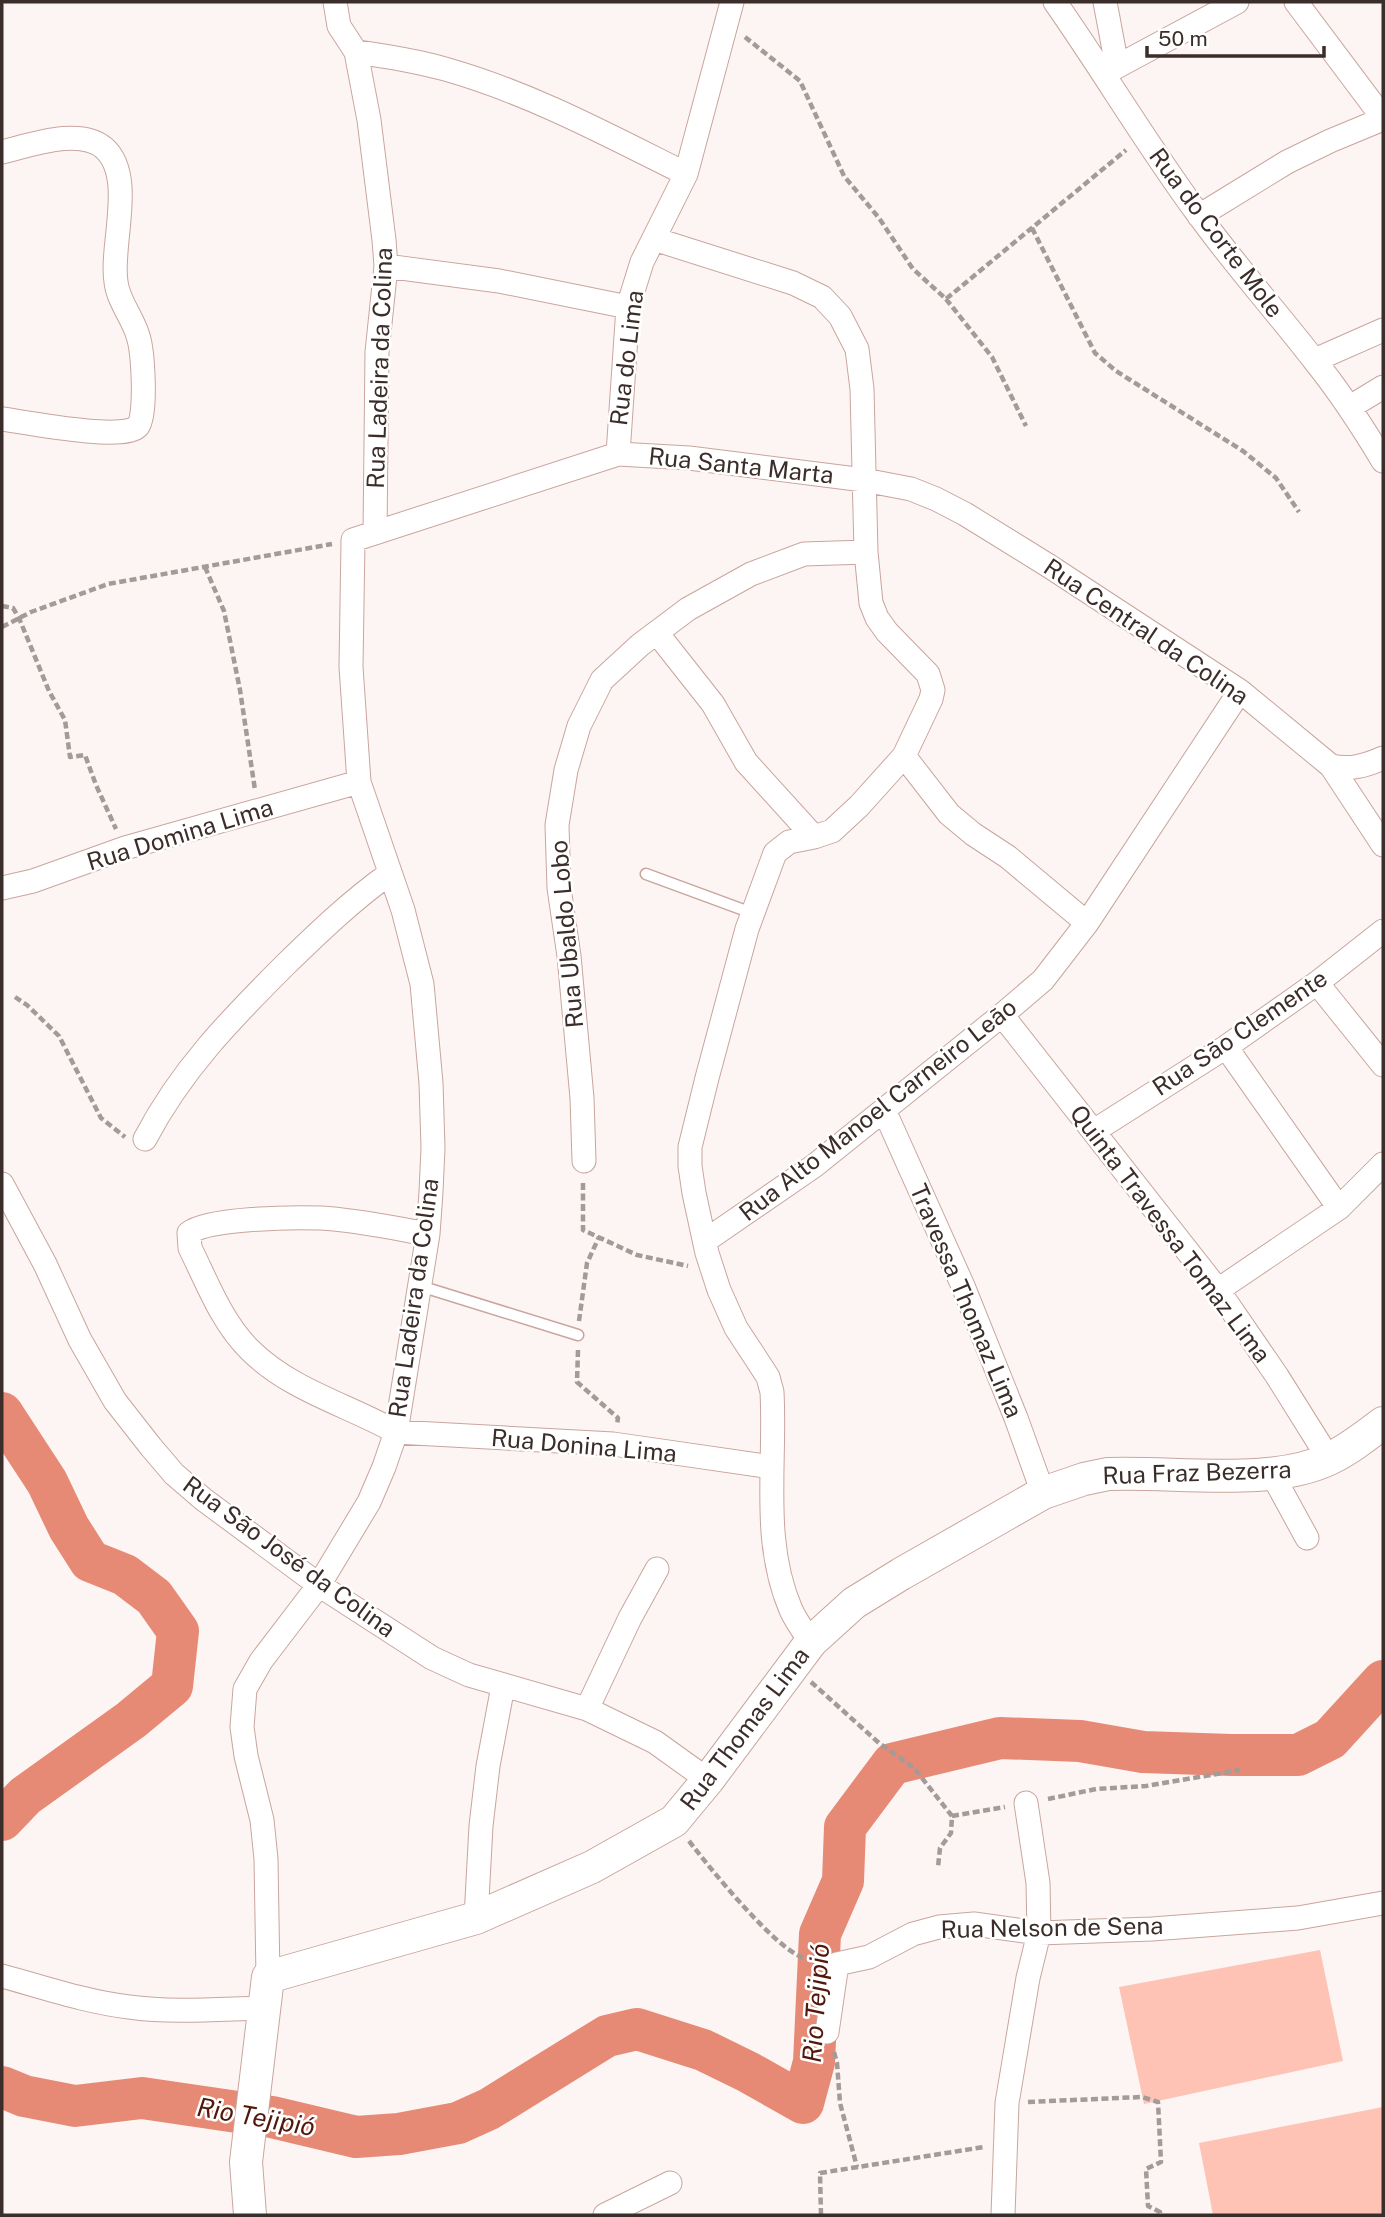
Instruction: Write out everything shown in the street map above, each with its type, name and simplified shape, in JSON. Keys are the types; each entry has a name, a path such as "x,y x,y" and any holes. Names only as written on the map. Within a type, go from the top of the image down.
{"street":[{"name":"Rua Ladeira da Colina","path":"335,2 340,26 356,52 377,182 386,266 377,352 375,533"},
{"name":"Rua do Corte Mole","path":"1055,2 1111,69 1143,136 1199,216 1315,360 1350,407 1383,461"},
{"path":"1105,2 1111,69 1237,2"},
{"path":"1199,216 1287,162 1383,118 1296,2"},
{"name":"Rua do Lima","path":"353,540 618,454 628,307 642,262 686,174 730,12"},
{"path":"356,52 445,69 495,86 591,126 686,174"},
{"path":"2,152 73,137 89,139 104,148 116,161 120,178 116,285 139,339 142,413 138,425 130,431 120,433 2,419"},
{"path":"654,239 793,283 822,297 840,316 857,349 862,388 866,552 872,603 877,618 887,632 923,668 932,682 932,699 904,757 832,831 814,838 789,842 775,853 752,913 732,981 690,1147 694,1193 724,1306 768,1377 773,1410 770,1514 775,1552 802,1654"},
{"path":"386,266 499,281 628,307"},
{"path":"1315,360 1383,330"},
{"path":"1350,407 1383,387"},
{"name":"Rua Santa Marta","path":"618,454 688,458 864,480"},
{"name":"Rua Central da Colina","path":"864,480 911,488 965,513 1240,691 1331,766 1383,845"},
{"name":"Rua Ladeira da Colina","path":"268,1977 266,1859 262,1820 246,1756 242,1727 245,1689 252,1674 318,1585 369,1502 384,1467 396,1432 428,1234 433,1148 431,1083 422,984 403,910 359,782 351,667 353,540"},
{"name":"Rua Ubaldo Lobo","path":"584,1161 582,1098 569,956 559,888 557,825 566,770 579,726 601,681 639,645 688,609 751,574 804,554 866,552"},
{"path":"657,633 713,704 747,762 814,838"},
{"name":"Rua Alto Manoel Carneiro Leão","path":"705,1241 793,1181 1002,1015 1043,979 1087,923 1240,691"},
{"path":"904,757 949,814 1008,857 1087,923"},
{"path":"1331,766 1344,769 1383,758"},
{"name":"Rua Domina Lima","path":"2,888 33,881 125,848 359,782"},
{"path":"145,1139 167,1098 208,1045 249,1001 360,895 389,874"},
{"name":"Rua São Clemente","path":"1094,1131 1226,1047 1317,983 1383,931"},
{"path":"1317,983 1383,1065"},
{"name":"Quinta Travessa Tomaz Lima","path":"1002,1015 1218,1290 1277,1376 1329,1459"},
{"path":"1226,1047 1339,1208"},
{"name":"Travessa Thomaz Lima","path":"884,1110 963,1286 1043,1493"},
{"path":"1218,1290 1339,1208 1383,1164"},
{"name":"Rua São José da Colina","path":"2,1184 115,1401 174,1474 203,1499 318,1585 432,1658 469,1675 587,1709 655,1742 708,1780"},
{"path":"396,1432 369,1417 318,1396 286,1378 250,1350 224,1315 190,1248 189,1233 241,1221 321,1218 428,1234"},
{"name":"Rua Fraz Bezerra","path":"1043,1493 1108,1474 1272,1474 1300,1470 1329,1459 1383,1423"},
{"name":"Rua Donina Lima","path":"396,1432 613,1444 771,1467"},
{"path":"1272,1474 1307,1538"},
{"name":"Rua Thomas Lima","path":"268,1977 476,1918 592,1867 674,1821 802,1654 854,1603 1043,1493"},
{"path":"587,1709 630,1618 657,1569"},
{"path":"476,1918 481,1826 488,1766 503,1686"},
{"path":"1003,2215 1007,2103 1021,2011 1039,1933 1038,1883 1026,1803"},
{"name":"Rua Nelson de Sena","path":"827,2032 837,1964 869,1957 913,1934 939,1927 974,1924 1039,1933 1152,1929 1298,1918 1383,1903"},
{"path":"2,1976 87,2000 130,2007 194,2010 265,2008"},
{"path":"250,2215 246,2162 268,1977"},
{"path":"605,2215 670,2183"}],"lane":[{"path":"646,874 752,913"},
{"path":"419,1286 578,1335"}],"path":[{"path":"730,12 800,80 844,176 879,218 913,269 946,299 992,358 1026,426"},
{"path":"946,299 1143,136"},
{"path":"1031,228 1095,354 1116,371 1243,451 1276,478 1299,512"},
{"path":"2,627 108,584 353,540"},
{"path":"205,567 224,611 240,690 258,811"},
{"path":"2,606 13,608 19,618 49,691 65,720 70,757 85,755 125,848"},
{"path":"15,997 59,1036 101,1118 132,1142 145,1139"},
{"path":"584,1161 583,1230 637,1255 713,1272"},
{"path":"802,1654 879,1743 914,1768 952,1816 951,1833 940,1848 938,1867"},
{"path":"952,1816 1096,1789 1146,1786 1240,1770"},
{"path":"674,1821 718,1878 780,1942 802,1958"},
{"path":"827,2032 837,2063 839,2103 857,2167"},
{"path":"1007,2103 1142,2098 1158,2102 1161,2162 1146,2169 1148,2206 1160,2212 1160,2215"},
{"path":"821,2215 820,2173 1005,2143"}],"shaded area":[{"path":"1320,1950 1343,2061 1144,2104 1119,1987"},
{"path":"1383,2107 1383,2215 1213,2215 1199,2143"}],"waterway":[{"name":"Rio Tejipió","path":"2,1413 47,1482 69,1528 90,1561 125,1575 154,1597 178,1631 172,1686 131,1720 25,1796 2,1820"},
{"name":"Rio Tejipió","path":"2,2087 24,2096 75,2106 142,2098 272,2117 356,2137 399,2134 458,2123 489,2109 607,2036 637,2029 703,2050 803,2103 814,2062 820,1934 843,1881 845,1827 892,1764 1000,1738 1080,1741 1143,1752 1298,1755 1330,1739 1383,1681"}]}
